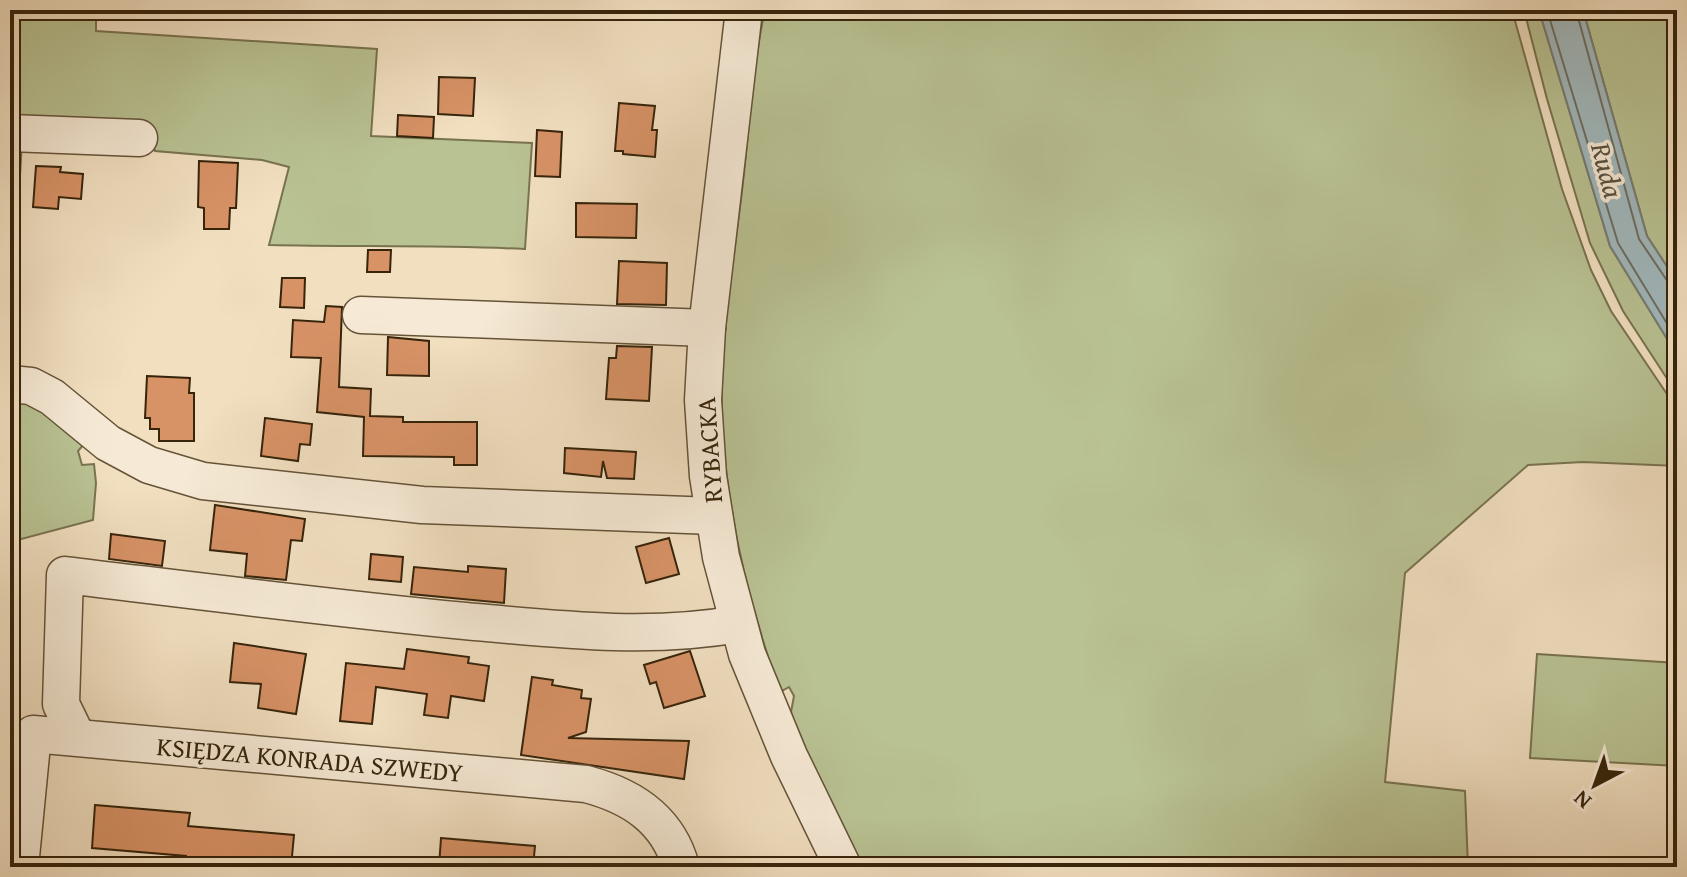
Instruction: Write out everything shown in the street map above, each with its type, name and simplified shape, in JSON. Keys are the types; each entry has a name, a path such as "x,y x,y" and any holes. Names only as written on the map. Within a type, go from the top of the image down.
{"street":[{"name":"RYBACKA","path":"744,10 707,328 704,418 714,516 738,624 767,705 843,867"},
{"path":"10,133 139,138"},
{"path":"361,315 707,328"},
{"path":"10,384 31,386 52,397 108,443 149,465 203,481 422,505 714,516"},
{"path":"77,737 61,704 65,575 377,613 592,632 706,629 738,624"},
{"name":"KSIĘDZA KONRADA SZWEDY","path":"20,867 33,734 586,784 632,800 653,816 666,832 681,867"}],"green space":[{"path":"10,10 96,10 96,31 377,49 371,136 532,143 525,249 269,245 289,167 262,160 155,151 149,133 10,126"},
{"path":"765,10 1512,10 1562,189 1591,270 1611,311 1677,409 1677,466 1583,462 1528,465 1405,573 1385,782 1465,791 1468,867 863,867 794,725 791,712 794,696 789,687 780,692 748,590 728,485 722,414 725,330 754,77"},
{"path":"1524,10 1539,10 1610,246 1677,355 1677,394 1623,311 1590,243"},
{"path":"1583,10 1677,10 1677,282 1647,236"},
{"path":"10,142 22,142 16,243 10,243"},
{"path":"10,392 17,392 85,443 78,451 82,465 94,464 93,520 10,542"},
{"path":"1537,654 1677,663 1677,766 1530,758"}],"water":[{"name":"Ruda","path":"1539,10 1583,10 1647,236 1677,282 1677,355 1610,246"}],"building":[{"path":"439,77 475,78 473,116 438,114"},
{"path":"619,103 655,106 652,130 657,130 655,157 615,151"},
{"path":"398,115 434,117 433,138 397,136"},
{"path":"537,130 562,132 560,177 535,176"},
{"path":"199,161 238,163 236,208 230,208 229,229 204,229 204,208 198,207"},
{"path":"36,166 61,167 60,172 83,174 81,199 59,197 58,209 33,207"},
{"path":"576,203 637,204 636,238 576,237"},
{"path":"368,250 391,250 390,272 367,272"},
{"path":"619,261 667,263 666,305 617,304"},
{"path":"282,278 305,278 304,308 280,307"},
{"path":"326,306 342,307 339,387 371,389 370,416 403,417 403,422 477,422 477,465 454,465 454,457 363,456 364,417 317,412 321,358 291,357 293,320 324,322"},
{"path":"388,337 429,341 429,376 387,375"},
{"path":"617,346 652,347 649,401 606,399 609,358 616,358"},
{"path":"147,376 190,378 189,393 194,393 194,441 159,441 159,429 150,429 150,418 145,418"},
{"path":"265,418 312,424 310,445 300,444 298,461 261,456"},
{"path":"565,448 636,452 634,479 607,478 603,461 601,477 564,473"},
{"path":"215,505 305,519 302,541 291,540 286,580 245,576 247,554 210,550"},
{"path":"111,534 165,541 162,566 109,559"},
{"path":"669,538 679,574 646,583 636,547"},
{"path":"371,554 403,557 401,582 369,579"},
{"path":"468,566 506,569 504,603 411,594 414,567 468,572"},
{"path":"234,643 306,654 296,714 258,708 261,684 230,682"},
{"path":"407,649 469,657 468,663 489,666 484,701 451,696 448,718 424,715 427,694 376,687 372,724 340,721 346,663 404,669"},
{"path":"690,651 705,696 664,708 656,682 650,684 644,665"},
{"path":"532,677 553,680 552,685 582,690 581,698 591,699 586,732 568,738 689,741 684,779 521,755"},
{"path":"95,805 190,813 188,826 294,835 291,867 185,867 186,856 92,848"},
{"path":"441,838 535,846 533,867 439,867"}],"waterway":[{"path":"1675,10 1677,17"}]}
